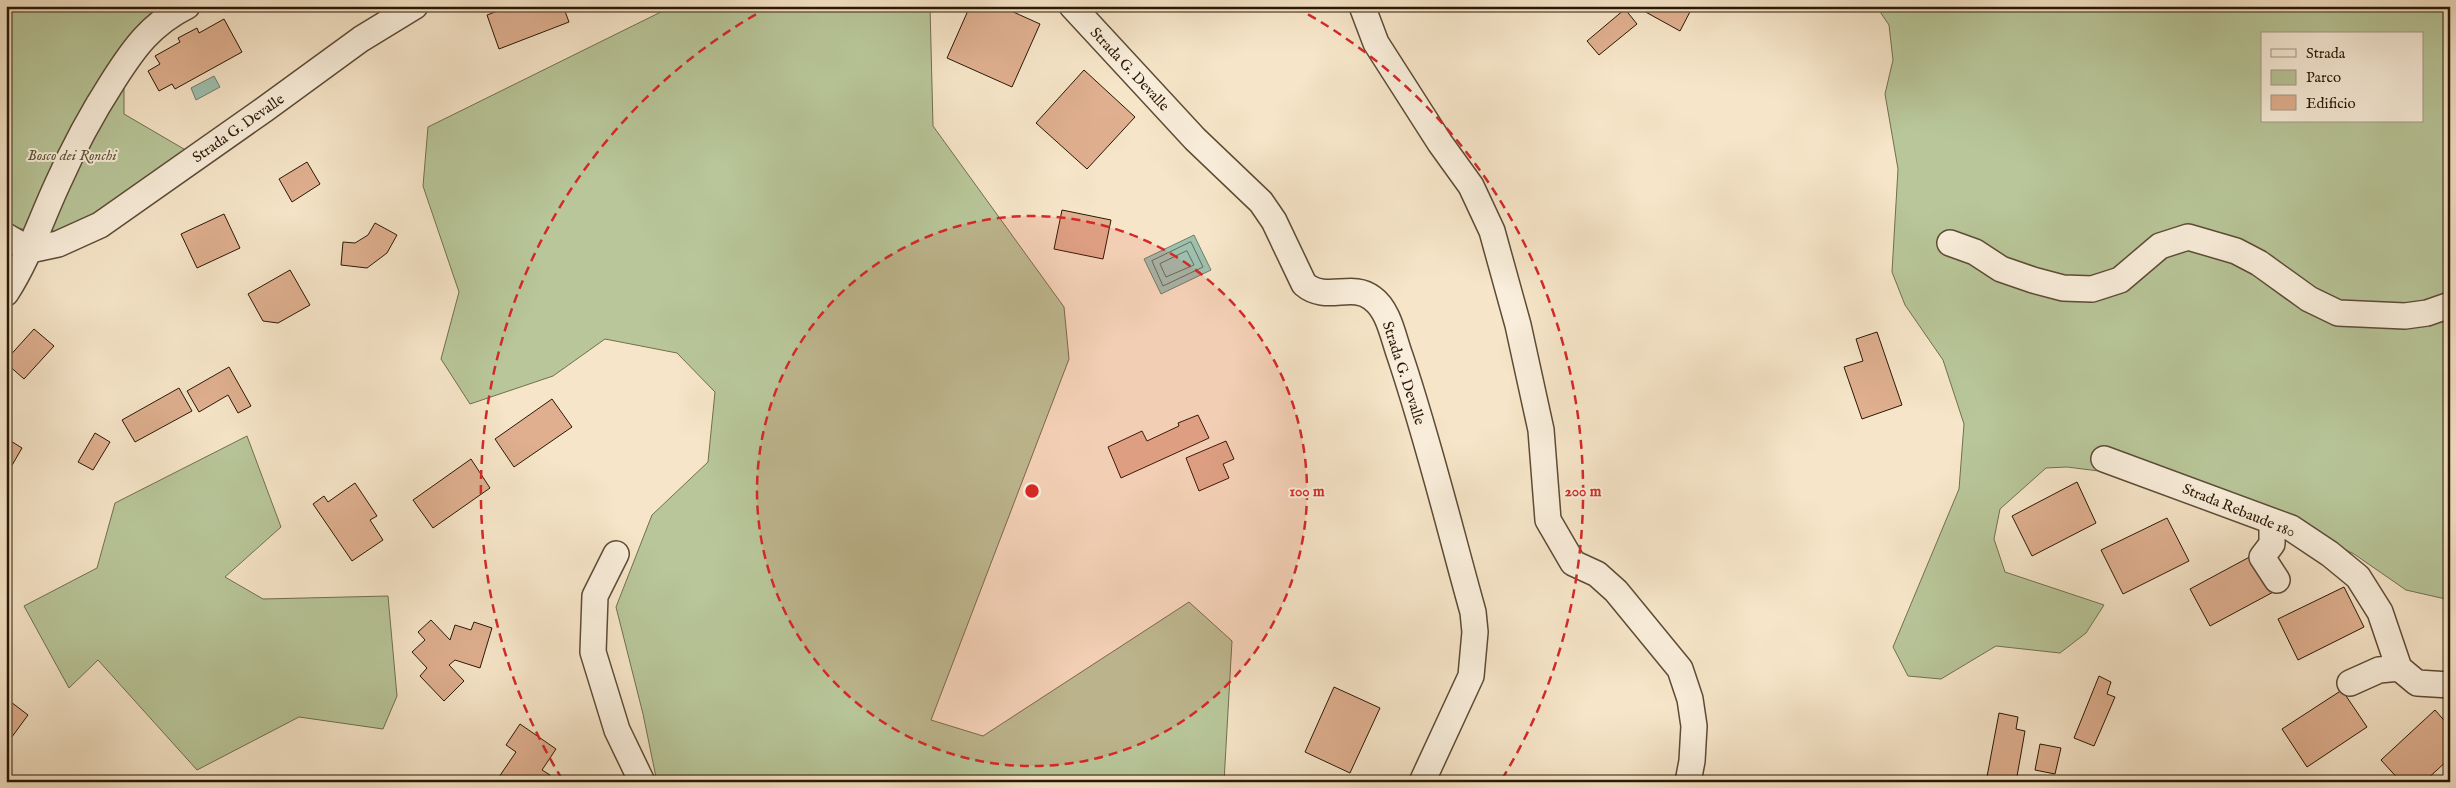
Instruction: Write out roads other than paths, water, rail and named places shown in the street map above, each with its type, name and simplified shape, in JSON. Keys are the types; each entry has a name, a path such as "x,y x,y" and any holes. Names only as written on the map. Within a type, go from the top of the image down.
{"street":[{"path":"6,293 30,250 57,185 89,118 136,45 168,15 186,6"},
{"name":"Strada G. Devalle","path":"30,250 58,244 100,225 361,39 415,6"},
{"name":"Strada G. Devalle","path":"1072,6 1195,139 1261,202 1274,221 1304,284 1313,291 1322,294 1347,292 1361,293 1372,297 1381,306 1388,321 1415,401 1473,612 1475,632 1471,676 1422,782"},
{"path":"1362,6 1376,43 1440,144 1471,186 1492,231 1518,325 1541,430 1548,520 1573,563 1597,574 1616,591 1680,669 1690,698 1694,726 1692,761 1688,782"},
{"path":"6,236 30,250"},
{"path":"1950,243 1975,252 2001,269 2063,288 2092,289 2120,280 2160,246 2188,237 2236,251 2259,263 2309,298 2338,313 2405,316 2427,313 2450,305"},
{"name":"Strada Rebaude 180","path":"2104,460 2272,521 2298,533 2330,554 2358,577 2380,612 2399,668"},
{"path":"2272,521 2272,544 2262,557 2277,580"},
{"path":"616,554 595,596 593,652 617,730 642,782"},
{"path":"2350,683 2379,670 2399,668 2417,683 2450,685"}],"water":[{"path":"214,76 220,87 196,100 191,88"},
{"path":"1194,235 1211,270 1161,294 1144,259"}],"park label":[{"name":"Bosco dei Ronchi","path":"72,155"}]}
